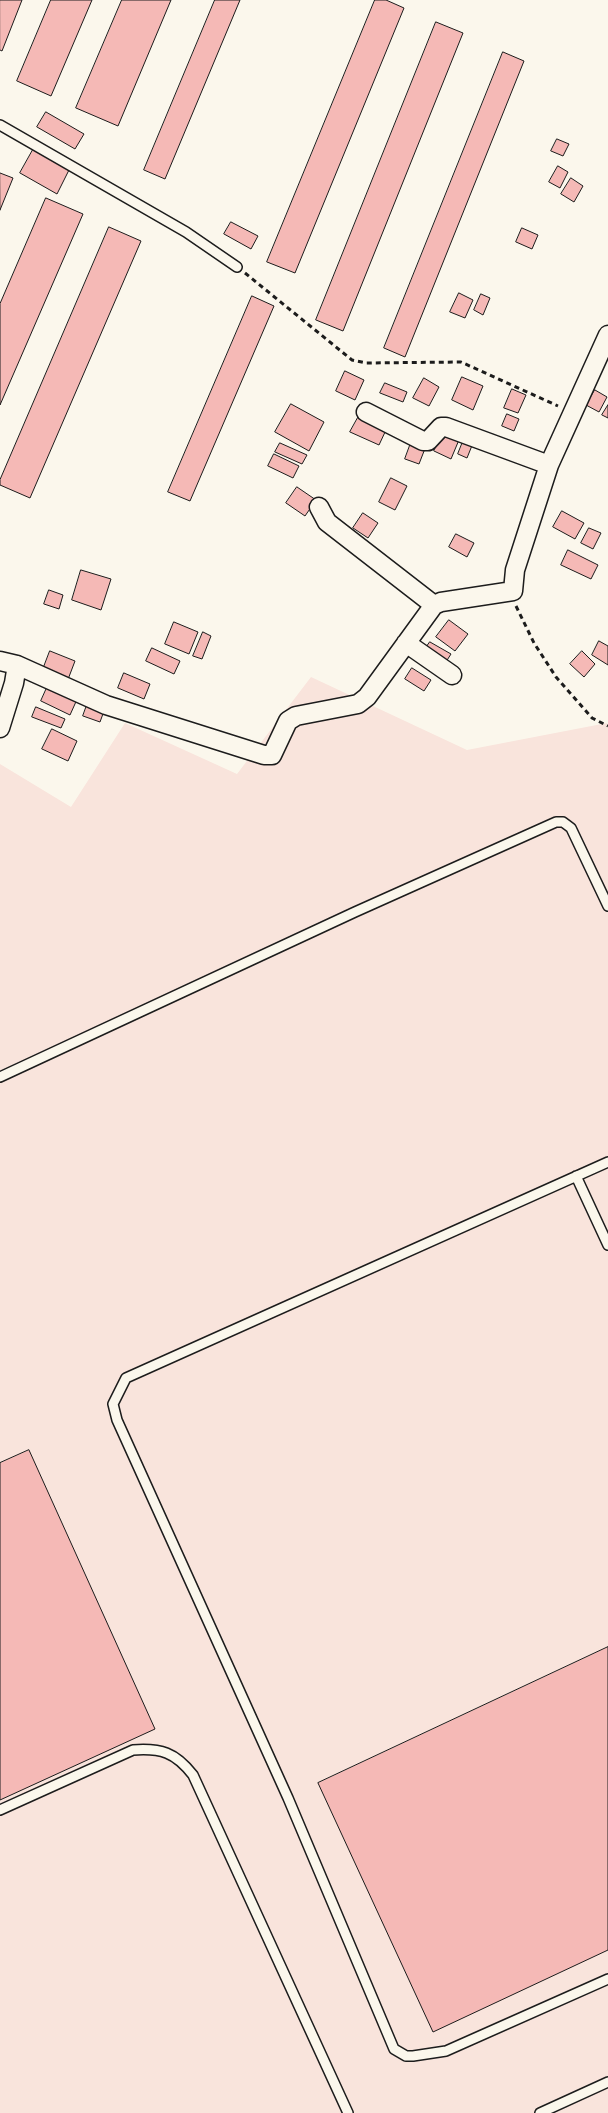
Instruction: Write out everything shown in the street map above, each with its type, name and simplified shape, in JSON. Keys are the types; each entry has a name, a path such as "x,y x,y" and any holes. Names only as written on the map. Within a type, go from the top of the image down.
{"street":[{"path":"8,663 106,705 264,755 272,755 288,720 296,716 358,704 367,697 434,605 442,602 513,591 514,570 549,465 608,334"},
{"path":"366,412 423,441 428,441 441,426 549,465"},
{"path":"319,507 326,522 434,605"},
{"path":"406,643 452,675"},
{"path":"0,728 14,683 8,663"}],"lane":[{"path":"0,125 186,232 237,267"},
{"path":"0,1077 355,912 556,822 563,822 571,828 608,906"},
{"path":"608,1162 126,1378 113,1404 118,1420 288,1798 394,2048 406,2056 446,2051 608,1979"},
{"path":"576,1176 608,1245"},
{"path":"0,1810 133,1750 152,1749 169,1753 183,1762 193,1775 348,2113"},
{"path":"540,2113 608,2082"}],"path":[{"path":"237,267 352,360 366,363 461,362 572,412"},
{"path":"513,591 517,608 534,643 556,677 592,718 608,726"}],"shaded area":[{"path":"311,677 467,750 607,723 608,726 608,2113 0,2113 0,764 71,807 125,723 237,774"}],"building":[{"path":"0,0 22,0 2,51 0,50"},
{"path":"51,0 92,0 51,96 17,81"},
{"path":"122,0 171,0 118,126 76,108"},
{"path":"215,0 240,0 165,179 144,170"},
{"path":"375,0 386,0 404,8 295,273 267,262"},
{"path":"436,22 463,33 343,331 316,320"},
{"path":"503,52 524,61 405,357 384,348"},
{"path":"46,112 84,134 75,149 37,127"},
{"path":"557,139 569,144 563,156 551,151"},
{"path":"34,148 70,168 57,194 20,173"},
{"path":"558,166 568,172 560,188 549,182"},
{"path":"0,173 13,178 0,210"},
{"path":"571,178 583,186 574,202 561,194"},
{"path":"46,198 83,214 0,405 0,304"},
{"path":"231,222 258,236 251,249 224,234"},
{"path":"109,227 141,241 30,498 0,485 0,480"},
{"path":"522,228 538,235 532,249 516,242"},
{"path":"459,293 473,300 465,318 450,312"},
{"path":"481,294 490,298 483,315 474,310"},
{"path":"252,296 274,306 190,501 168,492"},
{"path":"345,371 364,380 355,400 336,391"},
{"path":"462,377 483,386 473,410 452,400"},
{"path":"424,378 439,387 429,406 413,398"},
{"path":"385,383 407,392 403,402 380,393"},
{"path":"512,389 526,395 518,413 504,408"},
{"path":"595,390 607,397 599,412 586,405"},
{"path":"291,404 324,422 309,451 275,432"},
{"path":"608,405 608,418 602,415"},
{"path":"360,414 386,430 379,445 350,432"},
{"path":"507,414 519,419 514,431 502,426"},
{"path":"445,428 461,435 451,459 434,451"},
{"path":"464,439 473,443 467,458 458,454"},
{"path":"412,440 426,446 419,464 405,459"},
{"path":"280,443 307,455 302,464 275,452"},
{"path":"274,454 299,466 293,478 268,466"},
{"path":"391,478 407,486 395,510 379,502"},
{"path":"297,487 316,500 305,516 286,503"},
{"path":"562,511 584,523 575,539 553,527"},
{"path":"363,513 378,523 368,538 353,528"},
{"path":"589,528 601,533 593,549 581,543"},
{"path":"456,534 474,543 467,557 449,547"},
{"path":"568,550 598,565 591,579 561,565"},
{"path":"81,570 111,579 101,610 72,600"},
{"path":"49,590 63,595 59,609 44,604"},
{"path":"449,620 468,634 455,651 436,637"},
{"path":"174,622 198,632 189,654 165,644"},
{"path":"203,632 211,636 202,659 193,656"},
{"path":"599,641 608,646 608,665 592,655"},
{"path":"430,642 451,654 444,665 423,652"},
{"path":"152,648 180,661 174,674 146,661"},
{"path":"50,651 75,661 67,682 42,672"},
{"path":"582,651 595,664 584,677 570,664"},
{"path":"412,668 431,680 424,691 405,679"},
{"path":"124,673 150,684 144,699 118,688"},
{"path":"50,681 79,695 70,715 41,701"},
{"path":"87,705 104,711 100,722 83,716"},
{"path":"36,707 65,719 61,728 32,717"},
{"path":"52,729 77,741 68,761 42,749"},
{"path":"29,1450 155,1729 0,1800 0,1463"},
{"path":"608,1647 608,1950 433,2032 318,1783"}]}
